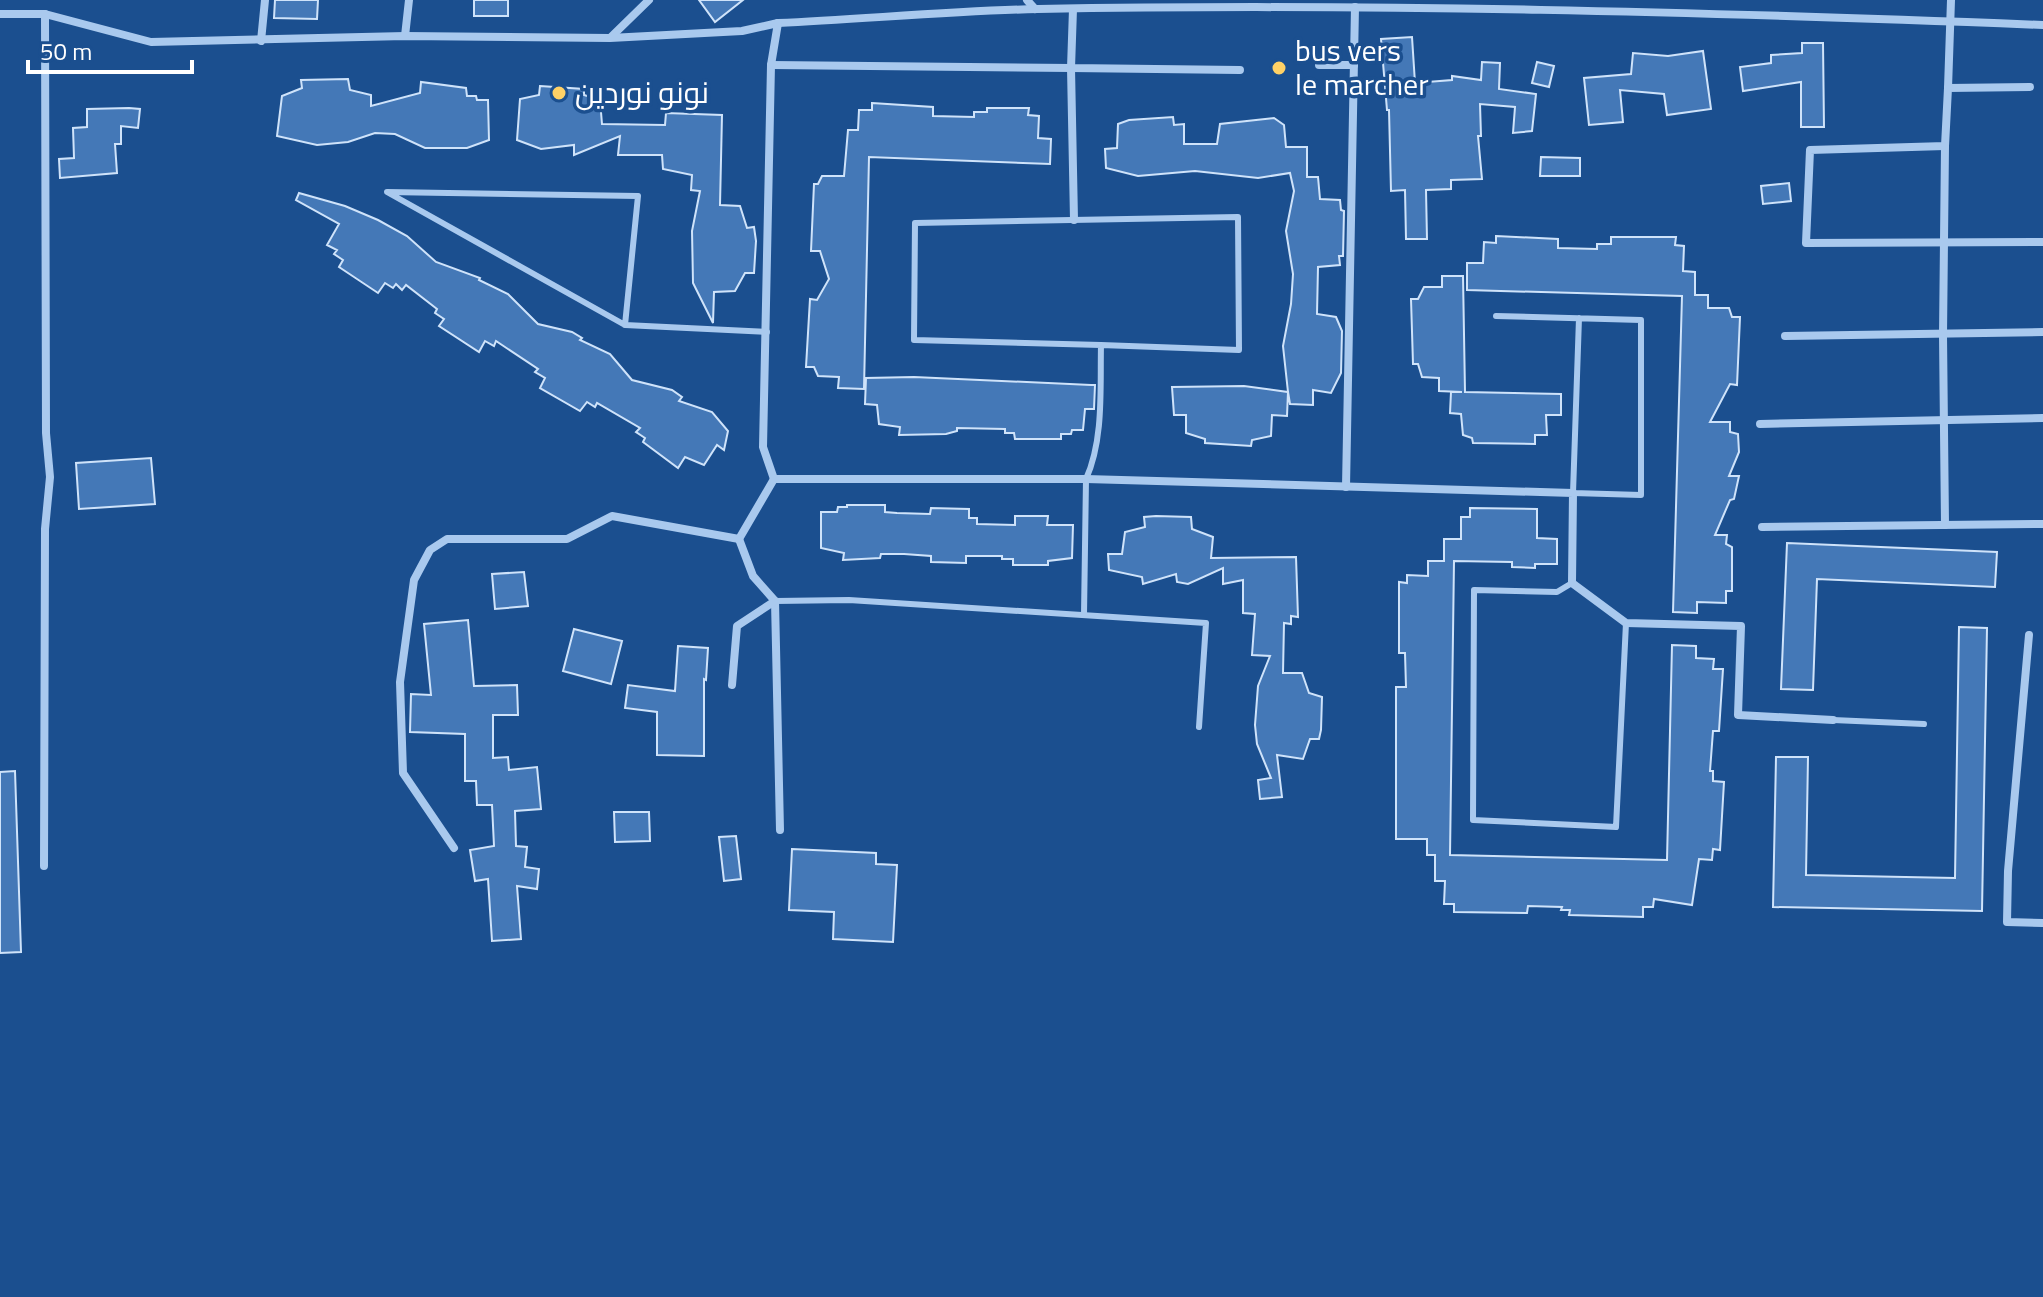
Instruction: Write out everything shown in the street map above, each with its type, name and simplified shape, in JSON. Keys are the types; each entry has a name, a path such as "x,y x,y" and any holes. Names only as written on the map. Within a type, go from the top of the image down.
{"street":[{"path":"261,41 265,0"},
{"path":"405,36 409,0"},
{"path":"610,38 649,0"},
{"path":"1027,0 1035,9"},
{"path":"1741,0 1741,13"},
{"path":"1945,525 1943,244 1951,0"},
{"path":"0,14 45,14 151,42 405,36 610,38 742,31 778,23 1035,9 1533,5 2043,25"},
{"path":"1346,487 1355,7"},
{"path":"1073,9 1074,220"},
{"path":"44,866 45,529 50,477 46,433 45,14"},
{"path":"739,539 774,479 763,447 771,65 778,23"},
{"path":"771,65 1240,70"},
{"path":"1319,65 1354,65"},
{"path":"1948,88 2030,87"},
{"path":"1945,146 1810,150 1806,243 2043,242"},
{"path":"1785,336 2043,332"},
{"path":"1760,424 2043,418"},
{"path":"774,479 1086,479 1573,493 1572,583 1626,623 1741,626 1738,715 1833,720"},
{"path":"454,848 403,773 400,682 414,580 430,550 447,539 567,539 612,516 739,539"},
{"path":"1762,527 2043,524"},
{"path":"739,539 753,576 775,601 780,830"},
{"path":"732,685 737,626 775,601"},
{"path":"2029,635 2008,871 2007,922 2043,923"}],"lane":[{"path":"625,325 638,196 387,192 625,325 767,332"},
{"path":"1238,217 1239,350 1101,345 914,340 915,223 1238,217"},
{"path":"1496,316 1579,318 1641,320 1641,495 1573,493 1579,318"},
{"path":"1084,615 1086,479 1094,462 1101,345"},
{"path":"1572,583 1557,592 1474,590 1473,820 1616,827 1626,623"},
{"path":"775,601 849,600 1206,623 1199,727"},
{"path":"1833,720 1924,724"}],"building":[{"path":"275,0 318,0 317,19 274,18"},
{"path":"474,0 508,0 508,16 474,16"},
{"path":"699,0 743,0 715,22"},
{"path":"1412,37 1415,83 1452,80 1452,76 1481,80 1482,62 1500,63 1499,89 1536,94 1532,131 1513,133 1515,107 1480,104 1481,136 1478,136 1482,179 1451,180 1451,189 1426,190 1427,239 1406,239 1405,190 1391,191 1389,110 1381,39"},
{"path":"1802,43 1823,43 1824,127 1801,127 1801,82 1743,91 1740,67 1771,63 1771,55 1802,53"},
{"path":"1703,51 1711,109 1667,115 1664,94 1620,90 1623,122 1589,125 1584,78 1631,74 1633,53 1668,56"},
{"path":"1537,62 1554,66 1549,87 1532,83"},
{"path":"348,79 350,90 371,95 371,106 420,93 421,82 466,88 467,96 488,100 489,140 467,148 425,148 395,134 375,133 348,142 317,145 277,136 282,96 302,88 301,80"},
{"path":"540,86 584,89 584,95 600,100 602,124 665,125 666,113 722,115 720,205 740,206 747,228 754,227 756,241 754,273 745,273 735,291 714,292 713,323 693,283 692,231 700,191 691,190 692,175 663,169 662,155 618,155 620,136 574,155 574,145 541,149 517,140 520,99 539,95"},
{"path":"872,103 933,107 933,116 974,117 974,112 987,112 987,108 1029,108 1028,115 1039,116 1038,138 1051,139 1050,164 869,157 864,389 838,388 839,377 818,376 814,367 806,367 810,299 817,300 829,279 820,251 811,251 814,184 818,184 822,176 844,176 848,130 858,130 859,110 872,110"},
{"path":"87,109 140,109 138,128 121,126 121,144 115,144 117,173 60,178 59,159 74,158 73,128 87,127"},
{"path":"1173,117 1174,125 1184,124 1184,144 1217,144 1220,124 1274,118 1284,125 1286,147 1307,147 1307,177 1318,177 1320,199 1340,200 1341,210 1344,211 1343,256 1339,256 1340,265 1318,267 1317,314 1336,317 1342,331 1341,373 1331,393 1313,390 1313,405 1290,404 1283,346 1293,274 1286,231 1294,191 1290,173 1258,178 1195,171 1138,176 1106,168 1105,149 1117,148 1118,124 1129,120"},
{"path":"1541,157 1580,158 1580,176 1540,176"},
{"path":"1789,183 1791,201 1763,204 1761,186"},
{"path":"299,193 345,206 378,220 407,236 436,262 480,278 508,294 538,324 572,332 582,338 580,340 610,354 632,380 672,390 682,397 679,401 712,412 728,431 724,450 717,445 704,465 685,457 678,468 643,442 645,438 636,432 640,428 597,403 595,407 587,402 580,411 540,388 545,378 535,372 538,369 496,341 494,346 485,341 479,352 439,326 444,319 435,313 437,309 406,285 402,290 396,284 393,288 385,283 378,293 339,267 343,260 334,254 337,250 327,245 339,224 296,200"},
{"path":"1496,236 1558,239 1558,248 1597,249 1597,244 1611,244 1611,237 1676,237 1675,245 1684,246 1683,271 1695,272 1695,295 1708,295 1708,308 1729,308 1732,317 1740,317 1737,385 1730,384 1710,422 1730,422 1730,432 1738,434 1739,452 1729,476 1739,476 1734,499 1730,500 1715,535 1727,535 1726,544 1732,547 1732,591 1726,591 1726,603 1697,602 1697,613 1673,612 1682,296 1467,290 1467,263 1483,263 1484,242 1496,243"},
{"path":"1442,276 1463,276 1465,392 1561,394 1561,415 1546,415 1547,435 1535,435 1535,444 1473,443 1472,438 1463,435 1461,414 1450,413 1451,392 1462,392 1439,391 1439,378 1422,377 1418,364 1413,364 1411,299 1418,299 1424,287 1442,287"},
{"path":"914,377 1095,385 1094,409 1085,409 1083,430 1061,434 1061,439 1015,439 1014,433 1005,433 1005,429 957,428 957,431 946,434 899,435 900,427 879,424 877,405 865,404 866,378"},
{"path":"1244,386 1288,392 1287,416 1272,415 1271,436 1252,440 1251,446 1205,443 1205,439 1186,433 1186,415 1174,415 1172,387"},
{"path":"151,458 155,504 79,509 76,463"},
{"path":"885,505 885,512 897,513 930,514 931,508 969,509 969,518 977,518 977,524 1015,525 1015,516 1048,516 1047,525 1073,525 1072,558 1048,561 1048,565 1013,565 1013,559 1002,559 1002,556 966,556 966,563 931,562 931,556 904,554 843,560 844,553 821,548 821,512 837,512 838,507"},
{"path":"1470,508 1537,509 1537,538 1557,539 1557,564 1535,564 1535,568 1512,567 1512,562 1454,561 1450,855 1667,860 1672,645 1696,646 1696,658 1714,659 1713,669 1723,669 1719,731 1713,731 1710,771 1713,771 1713,781 1724,782 1720,850 1713,849 1712,860 1699,859 1692,905 1654,899 1653,907 1643,907 1643,917 1569,915 1570,910 1561,910 1562,907 1528,906 1527,913 1454,912 1454,904 1444,904 1445,881 1435,881 1435,855 1427,855 1427,839 1396,839 1396,687 1406,687 1405,653 1399,653 1399,582 1407,583 1407,575 1428,576 1428,561 1444,561 1444,539 1461,539 1461,517 1470,517"},
{"path":"1144,517 1191,517 1192,529 1213,537 1211,558 1296,557 1298,617 1291,616 1291,624 1284,623 1283,673 1302,673 1309,693 1322,697 1321,730 1319,739 1310,739 1303,759 1277,755 1282,797 1260,799 1258,780 1271,778 1257,744 1255,725 1258,686 1270,656 1252,655 1255,614 1243,613 1243,580 1223,584 1223,568 1188,584 1177,582 1176,574 1143,584 1142,577 1109,570 1108,554 1122,554 1125,532 1145,527"},
{"path":"1787,543 1997,552 1995,587 1817,579 1813,690 1781,689"},
{"path":"524,572 528,606 495,609 492,574"},
{"path":"468,620 474,686 517,685 518,715 493,715 493,758 508,757 509,770 537,767 541,809 515,811 516,846 527,847 525,867 539,869 537,889 517,886 521,939 492,941 488,879 475,881 470,850 494,846 492,805 477,805 476,781 465,781 465,734 410,732 411,694 431,695 424,624"},
{"path":"1959,627 1987,628 1982,911 1773,907 1776,757 1808,757 1806,875 1955,878"},
{"path":"574,629 622,641 611,684 563,671"},
{"path":"678,646 708,648 704,679 704,756 657,755 657,712 625,708 628,685 675,691"},
{"path":"15,771 21,952 0,953 0,772"},
{"path":"614,812 649,812 650,841 615,842"},
{"path":"736,836 741,879 724,881 719,837"},
{"path":"792,849 876,853 876,864 897,865 893,942 833,939 834,912 789,910"}],"place":[{"name":"bus vers le marcher","path":"1279,68"},
{"name":"نونو نوردين","path":"559,93"}]}
